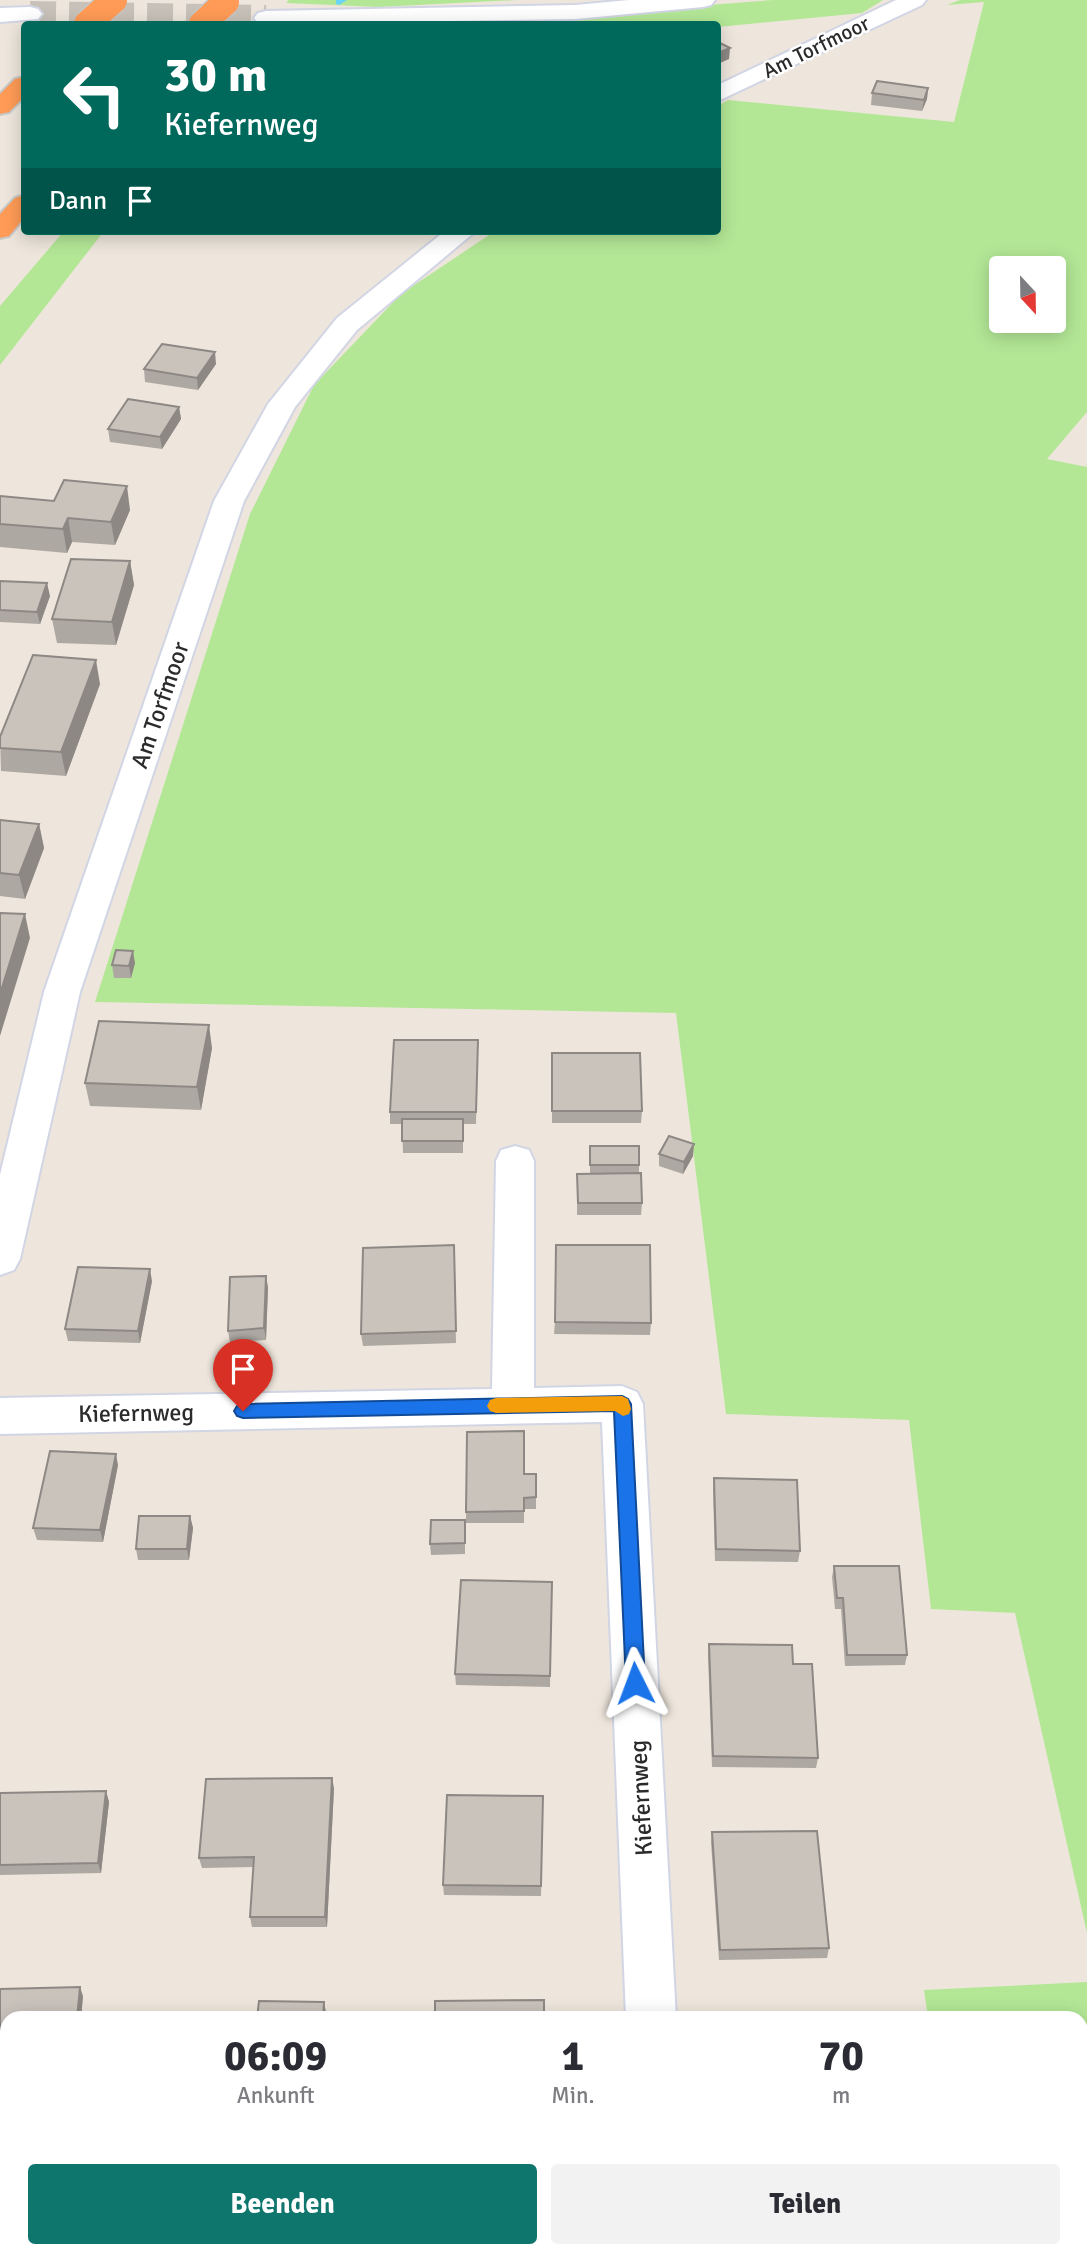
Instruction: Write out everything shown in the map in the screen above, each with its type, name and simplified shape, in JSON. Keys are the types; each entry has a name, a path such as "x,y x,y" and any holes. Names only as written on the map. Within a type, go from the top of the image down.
{"highway":[{"path":"90,21 114,0"},
{"path":"205,21 227,1"},
{"path":"0,107 21,87"},
{"path":"0,230 21,206"}],"street":[{"path":"266,18 575,12 702,0"},
{"name":"Am Torfmoor","path":"721,93 914,0"},
{"path":"0,15 30,14"},
{"name":"Am Torfmoor","path":"0,1259 62,992 229,501 282,404 347,324 457,235"},
{"path":"513,1405 515,1161"},
{"name":"Kiefernweg","path":"0,1416 622,1404 651,2011"}],"green space":[{"path":"289,0 517,0 379,7 286,3"},
{"path":"773,0 883,0 862,13 721,27 721,21 498,21"},
{"path":"960,0 1087,0 1087,412 1047,459 1087,467 1087,1933 1015,1613 931,1609 909,1420 726,1414 676,1013 95,1002 250,514 314,385 401,294 489,235 721,235 721,104 728,100 954,122 984,2 947,5"},
{"path":"61,235 101,235 0,365 0,306"},
{"path":"1087,1982 1087,2011 927,2011 924,1990"}],"building":[{"path":"721,44 730,48 721,52"},
{"path":"877,81 928,88 924,100 872,93"},
{"path":"162,344 215,352 197,378 144,369"},
{"path":"128,399 179,407 160,437 108,429"},
{"path":"64,480 127,486 111,522 68,518 63,529 0,524 0,496 54,501"},
{"path":"71,559 130,561 112,622 52,619"},
{"path":"0,581 47,583 37,612 0,610"},
{"path":"33,655 96,660 61,752 0,748 0,737"},
{"path":"0,820 39,824 19,875 0,873"},
{"path":"0,913 25,914 0,994"},
{"path":"116,950 133,951 129,966 112,965"},
{"path":"99,1021 209,1025 197,1087 85,1083"},
{"path":"394,1040 478,1040 476,1112 390,1112"},
{"path":"552,1053 640,1053 642,1111 552,1111"},
{"path":"402,1119 463,1119 463,1141 402,1141"},
{"path":"669,1136 694,1144 684,1162 659,1154"},
{"path":"590,1146 639,1146 639,1165 590,1165"},
{"path":"641,1173 642,1203 578,1203 577,1174"},
{"path":"454,1245 456,1331 361,1334 363,1248"},
{"path":"556,1245 650,1245 651,1323 555,1322"},
{"path":"78,1267 150,1269 138,1331 65,1329"},
{"path":"266,1276 264,1328 228,1331 230,1277"},
{"path":"524,1431 524,1474 536,1474 536,1497 524,1498 524,1511 466,1512 467,1432"},
{"path":"50,1451 116,1454 100,1530 33,1528"},
{"path":"714,1478 797,1480 800,1551 716,1549"},
{"path":"139,1516 190,1516 187,1549 136,1549"},
{"path":"431,1520 465,1520 465,1543 430,1544"},
{"path":"834,1566 899,1566 907,1655 847,1655 843,1598 837,1598"},
{"path":"461,1580 552,1582 550,1676 455,1674"},
{"path":"709,1644 792,1645 793,1664 812,1664 818,1758 713,1756"},
{"path":"332,1778 325,1917 250,1917 254,1857 199,1858 206,1779"},
{"path":"106,1791 98,1863 0,1865 0,1793"},
{"path":"447,1795 543,1796 541,1886 443,1885"},
{"path":"817,1831 829,1948 720,1950 712,1832"},
{"path":"80,1987 78,2011 0,2011 0,1989"},
{"path":"544,2000 544,2011 435,2011 435,2001"},
{"path":"259,2001 324,2002 323,2011 258,2011"}],"tunnel":[{"path":"30,14 266,18"}],"slow traffic":[{"path":"496,1406 622,1404 623,1409"}],"route":[{"path":"243,1411 622,1404 635,1683"}]}
